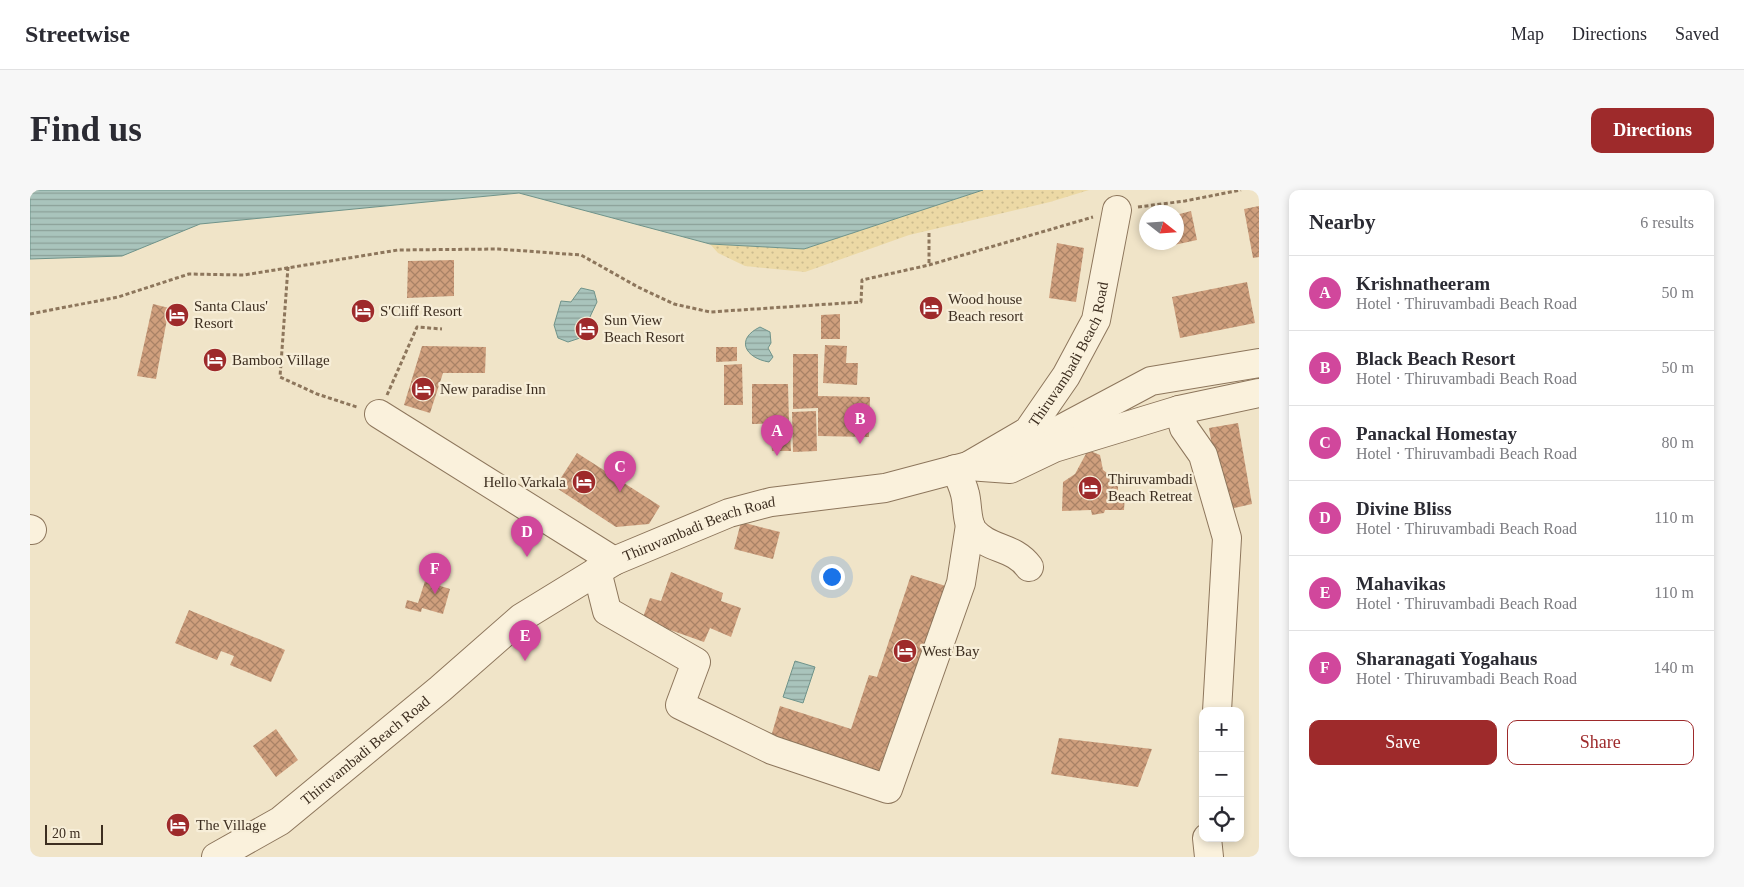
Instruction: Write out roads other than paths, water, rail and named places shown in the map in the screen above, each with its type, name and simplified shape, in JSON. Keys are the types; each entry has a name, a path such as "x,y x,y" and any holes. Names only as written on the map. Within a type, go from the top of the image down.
{"street":[{"name":"Thiruvambadi Beach Road","path":"216,857 280,821 440,689 521,618 606,566 729,513 772,502 885,488 962,467 1028,431 1066,376 1096,320 1117,210"},
{"path":"962,467 1021,442 1044,438 1151,381 1259,363"},
{"path":"962,467 1010,469 1054,448 1179,410 1259,393"},
{"path":"1179,410 1184,428 1203,455 1228,538 1217,707"},
{"path":"379,414 606,566 607,611 696,662 680,705 772,750 888,789 960,583 970,525 962,467"},
{"path":"970,525 981,538 1016,554 1029,567"},
{"path":"1207,842 1209,857"}],"water":[{"path":"30,190 983,190 804,249 710,244 519,193 200,224 122,256 30,259"},
{"path":"581,288 594,291 597,302 580,338 568,342 558,338 554,325 561,301 571,302"},
{"path":"760,327 770,332 771,343 768,348 773,357 769,362 754,357 746,348 747,337"},
{"path":"795,661 815,667 803,703 783,697"}],"place":[{"name":"Wood house Beach resort","path":"931,308"},
{"name":"S'Cliff Resort","path":"363,311"},
{"name":"Santa Claus' Resort","path":"177,315"},
{"name":"Sun View Beach Resort","path":"587,329"},
{"name":"Bamboo Village","path":"215,360"},
{"name":"New paradise Inn","path":"423,389"},
{"name":"Black Beach Resort","path":"860,444"},
{"name":"Krishnatheeram","path":"777,456"},
{"name":"Hello Varkala","path":"584,482"},
{"name":"Thiruvambadi Beach Retreat","path":"1090,488"},
{"name":"Panackal Homestay","path":"620,492"},
{"name":"Divine Bliss","path":"527,557"},
{"name":"Sharanagati Yogahaus","path":"435,594"},
{"name":"West Bay","path":"905,651"},
{"name":"Mahavikas","path":"525,661"},
{"name":"The Village","path":"178,825"}]}
